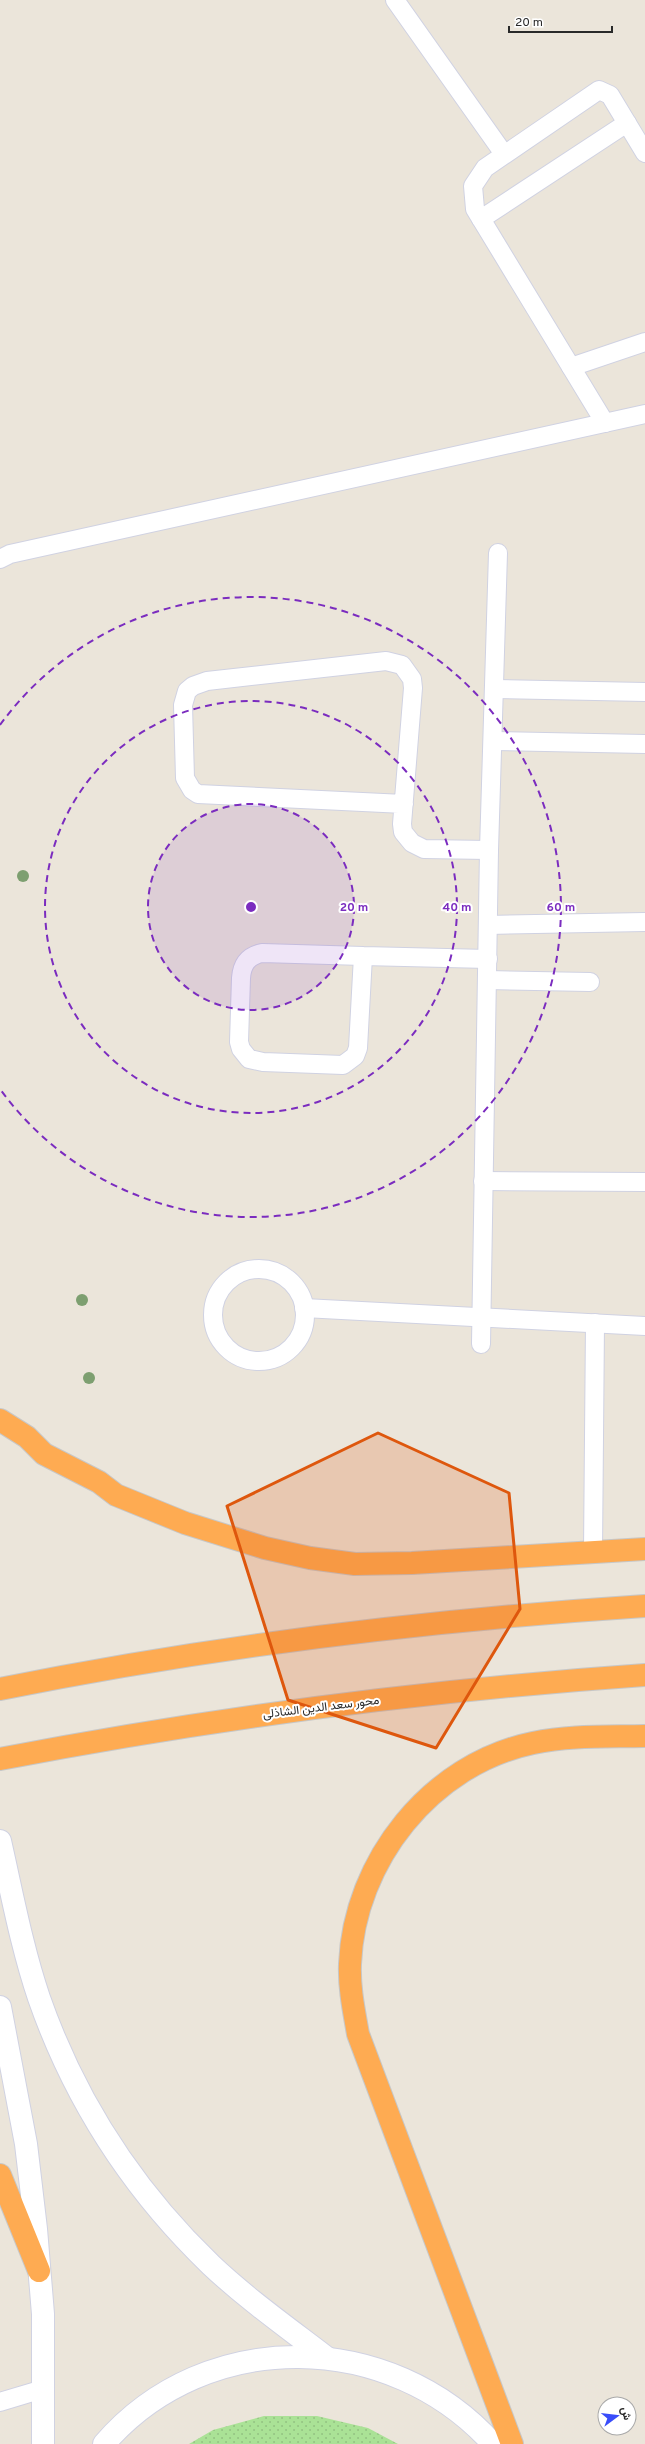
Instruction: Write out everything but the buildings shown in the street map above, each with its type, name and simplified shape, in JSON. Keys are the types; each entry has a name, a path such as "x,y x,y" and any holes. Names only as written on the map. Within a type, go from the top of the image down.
{"highway":[{"path":"0,1420 27,1437 44,1454 99,1482 116,1495 185,1523 265,1548 310,1558 355,1564 398,1563 645,1549"},
{"path":"0,1689 266,1644 456,1622 645,1606"},
{"name":"محور سعد الدين الشاذلى","path":"0,1759 144,1733 326,1706 510,1686 645,1675"},
{"path":"512,2444 358,2034 352,2000 350,1965 354,1930 362,1896 376,1865 394,1836 415,1809 441,1786 476,1765 500,1753 533,1743 566,1738 645,1736"},
{"path":"0,2176 39,2271"}],"main road":[{"path":"0,1842 39,1997 58,2048 82,2096 109,2142 144,2193 174,2228 212,2266 253,2301 328,2358"},
{"path":"0,2007 26,2144 39,2271 43,2314 43,2444"},
{"path":"104,2444 135,2414 160,2396 188,2380 212,2371 250,2361 281,2357 328,2358 376,2368 405,2379 434,2394 460,2412 493,2444"}],"lane":[{"path":"395,0 504,154"},
{"path":"605,423 475,209 473,186 485,168 599,90 610,95 645,153"},
{"path":"481,219 627,123"},
{"path":"571,367 645,342"},
{"path":"3,554 645,414"},
{"path":"481,1344 488,925 498,554"},
{"path":"404,804 198,794 192,790 185,778 184,698 193,686 207,681 386,660 402,665 412,679 413,688 403,832 407,838 418,847 490,850"},
{"path":"494,689 645,692"},
{"path":"493,741 645,744"},
{"path":"488,925 645,922"},
{"path":"363,956 358,1048 350,1061 335,1066 263,1062 249,1059 239,1042 241,971 248,958 262,953 488,959"},
{"path":"487,980 590,982"},
{"path":"483,1181 645,1182"},
{"path":"262,1269 278,1273 295,1288 304,1308 304,1323 300,1337 290,1350 277,1358 263,1361 248,1360 234,1354 222,1343 215,1330 213,1315 216,1300 223,1287 234,1277 247,1270 262,1269"},
{"path":"304,1308 645,1326"},
{"path":"593,1552 595,1323"},
{"path":"0,2402 43,2389"}],"highlighted area":[{"path":"378,1433 509,1493 520,1609 436,1748 288,1700 227,1506"}],"green space":[{"path":"264,2416 317,2416 368,2428 398,2444 189,2444 213,2430"}]}
